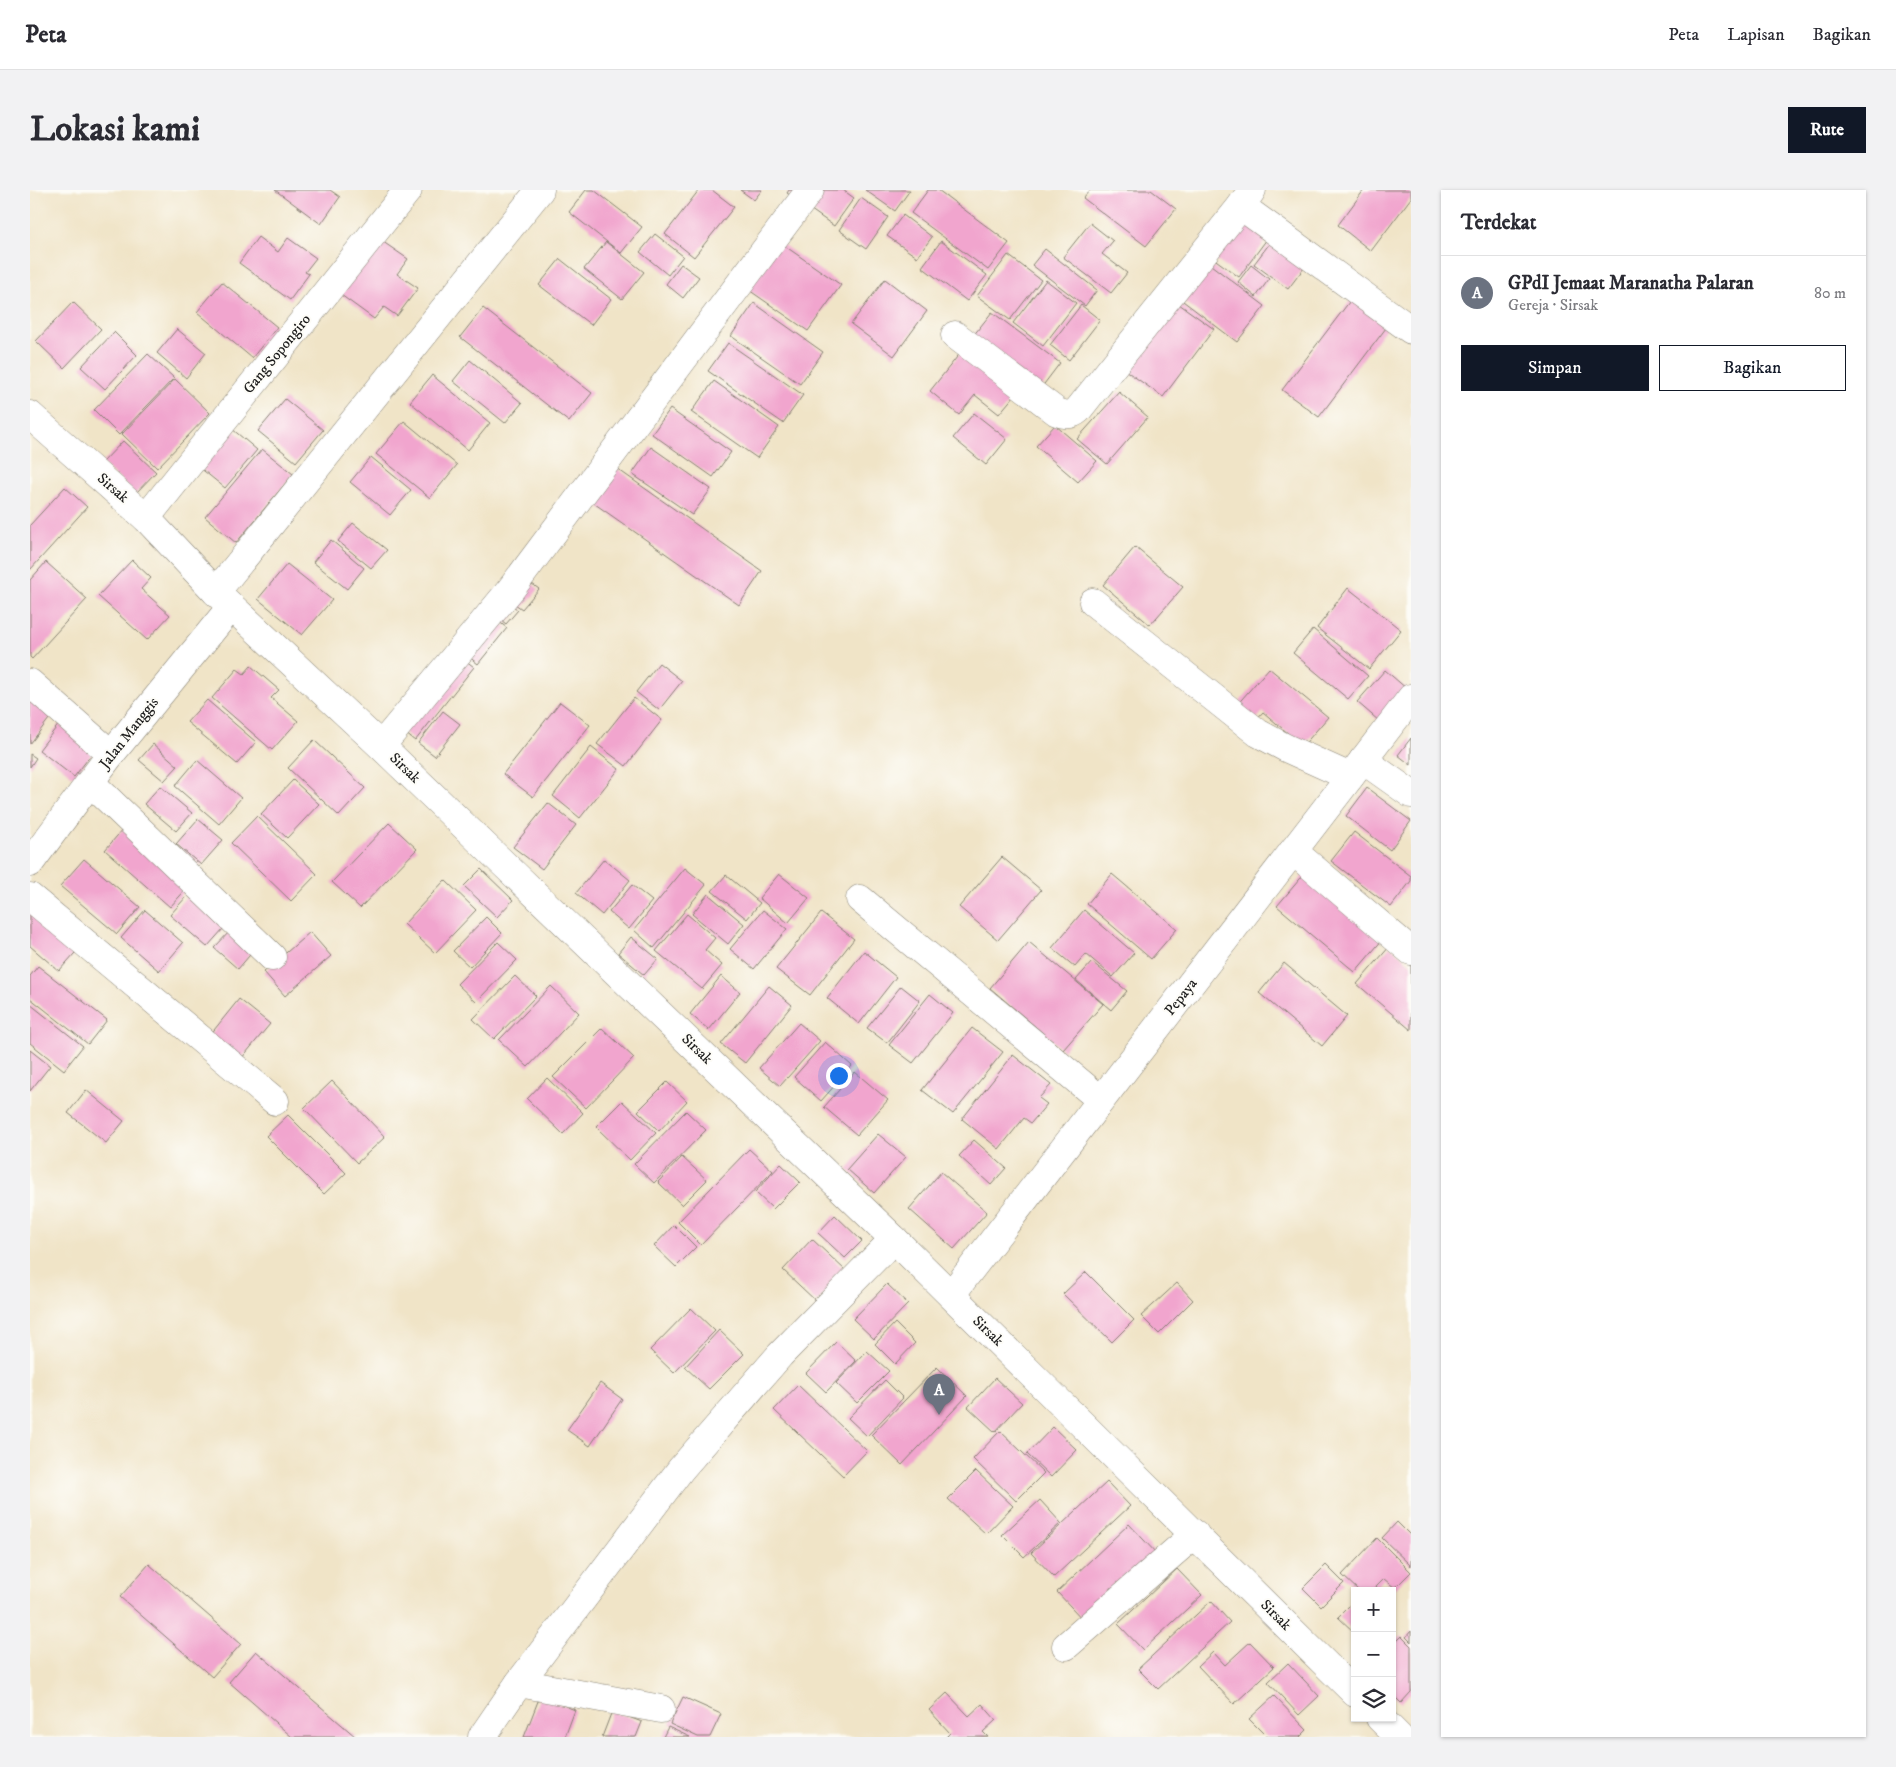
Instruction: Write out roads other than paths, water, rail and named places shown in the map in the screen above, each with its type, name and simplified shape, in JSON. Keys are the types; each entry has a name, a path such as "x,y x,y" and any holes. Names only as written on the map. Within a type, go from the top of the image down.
{"street":[{"name":"Jalan Manggis","path":"30,863 223,599 540,190"},
{"path":"381,746 511,589 810,190"},
{"name":"Gang Sopongiro","path":"146,518 399,193"},
{"path":"955,335 1057,412 1064,415 1073,414 1246,198 1411,330"},
{"name":"Sirsak","path":"30,415 146,518 223,599 381,746 894,1239 1351,1689"},
{"path":"1094,602 1258,733 1286,748 1357,768 1411,794"},
{"path":"30,683 111,754"},
{"name":"Pepaya","path":"951,1295 1411,698"},
{"path":"90,782 272,957"},
{"path":"1293,851 1411,951"},
{"path":"30,897 274,1101"},
{"path":"860,899 1101,1100"},
{"path":"482,1737 519,1683 681,1469 780,1355 894,1239"},
{"path":"1066,1646 1195,1534"},
{"path":"519,1683 661,1709"},
{"path":"1384,1722 1399,1737"}],"place":[{"name":"GPdI Jemaat Maranatha Palaran","path":"939,1415"}]}
